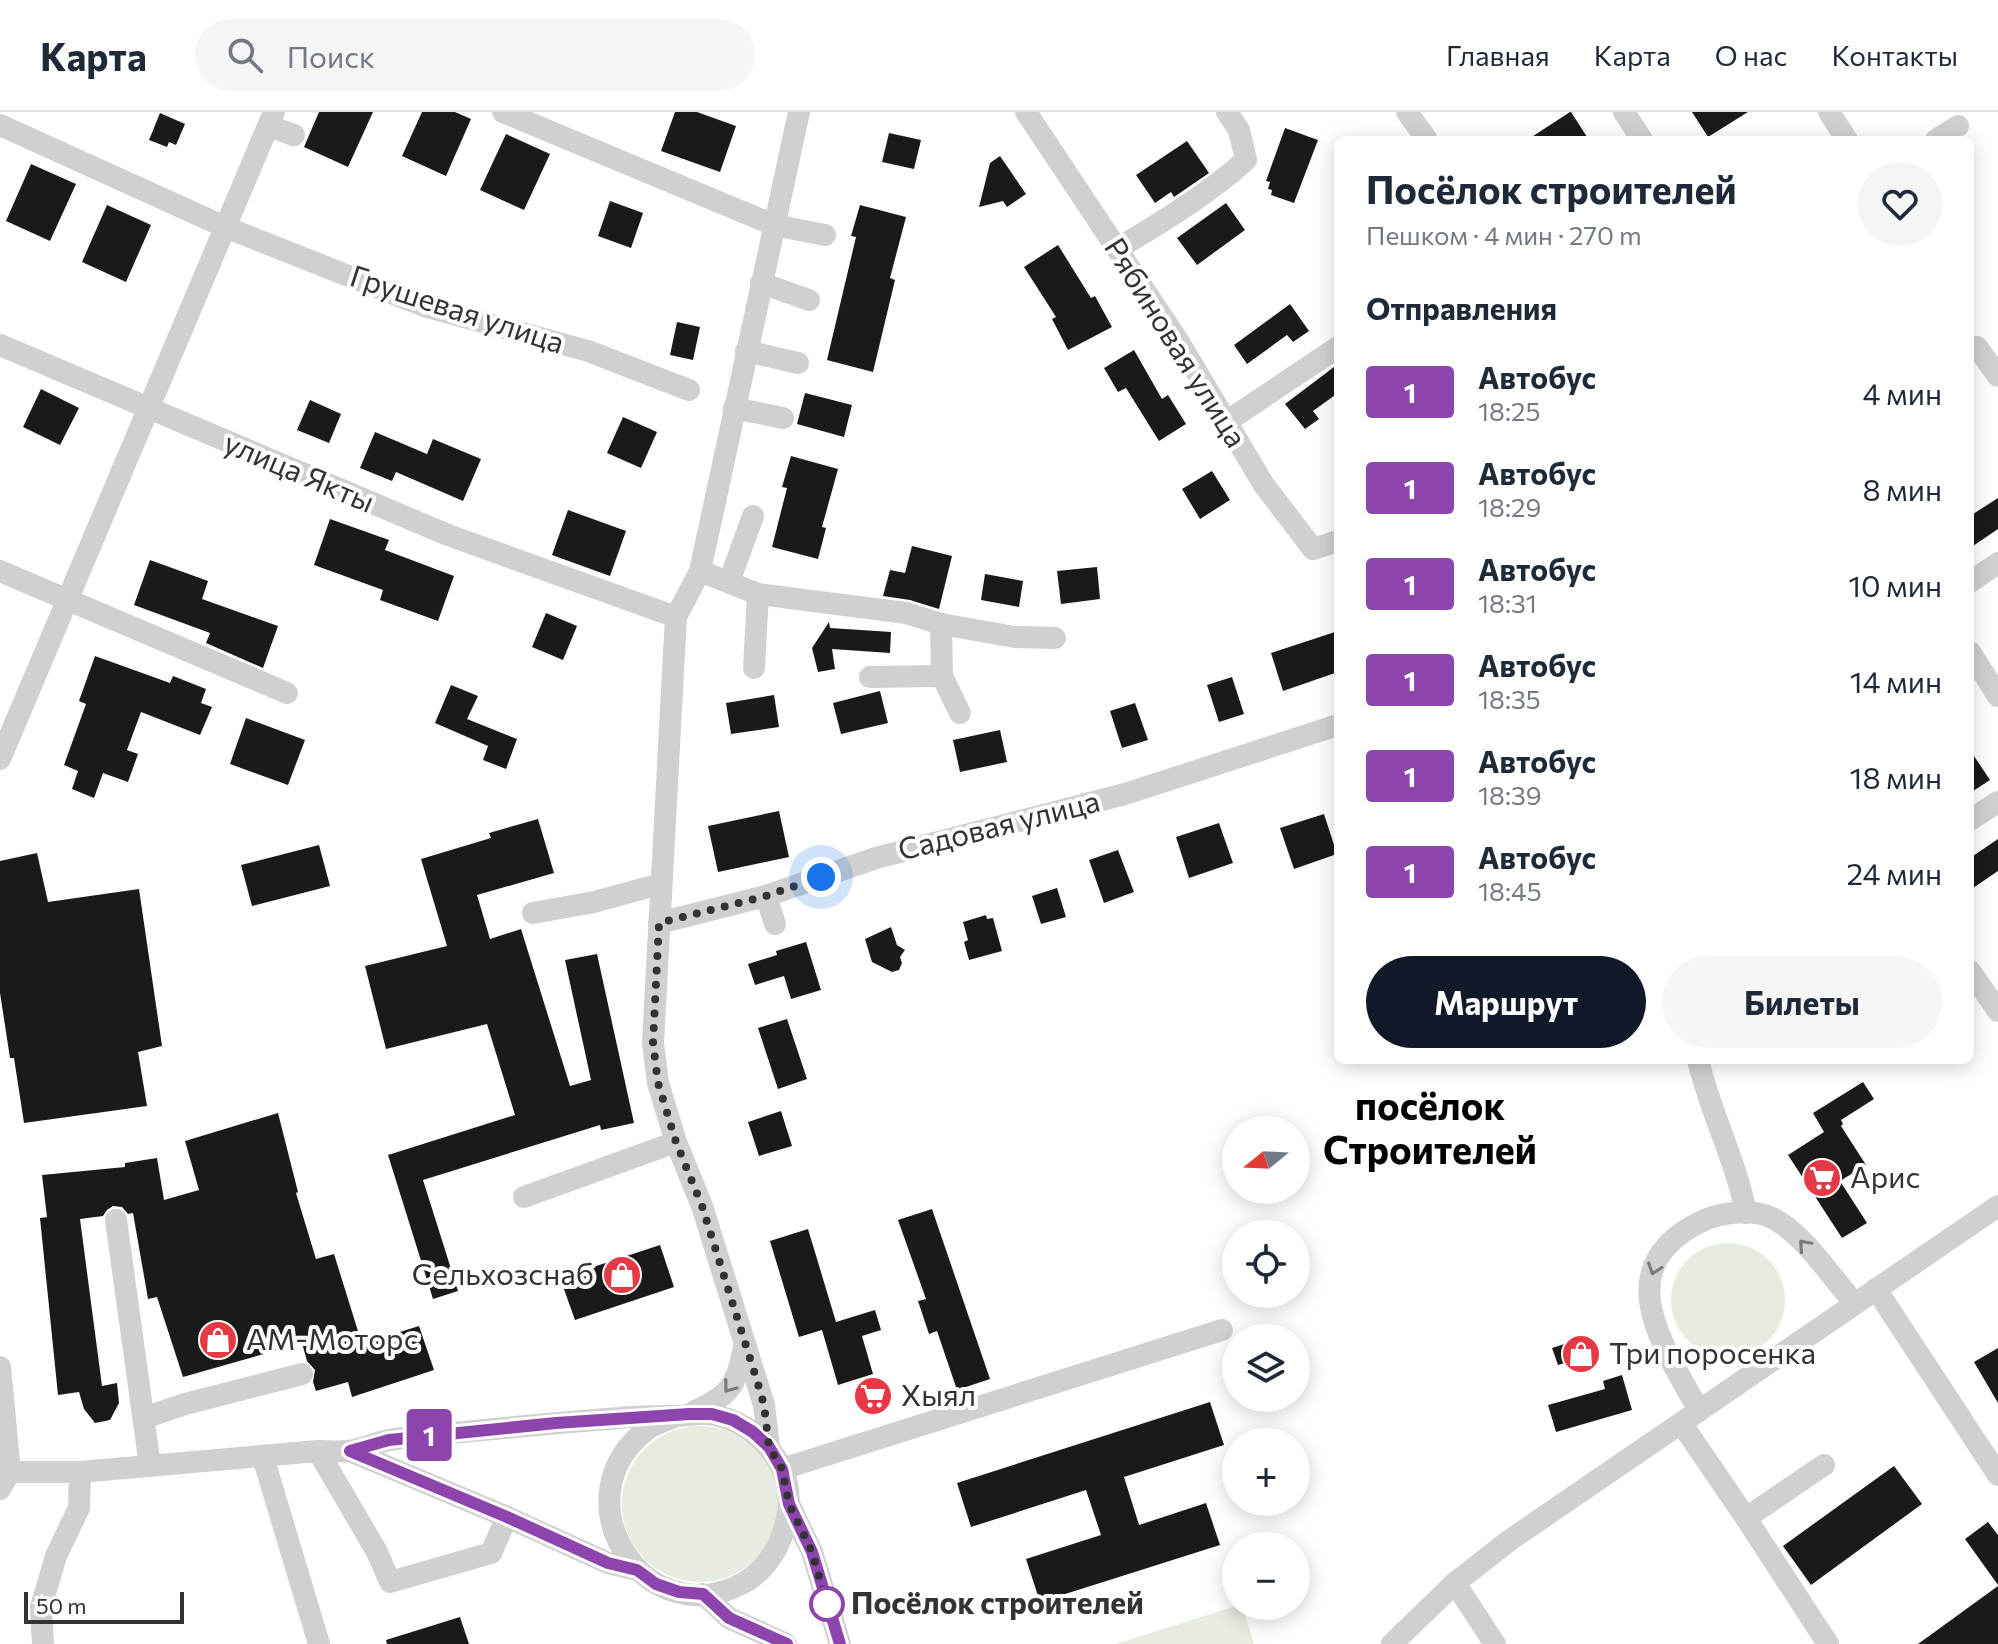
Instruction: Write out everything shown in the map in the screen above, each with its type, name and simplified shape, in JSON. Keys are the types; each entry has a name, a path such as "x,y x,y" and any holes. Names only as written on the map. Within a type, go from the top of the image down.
{"street":[{"path":"503,112 774,225 825,235"},
{"path":"769,1447 764,1405 702,1206 676,1142 658,1083 653,1043 676,617 700,571 799,112"},
{"name":"Рябиновая улица","path":"1026,112 1177,339 1264,485 1313,549 1334,542"},
{"path":"1117,249 1179,211 1246,160 1239,130 1227,112"},
{"path":"1407,112 1424,136"},
{"path":"1625,112 1637,136"},
{"path":"1829,112 1844,136"},
{"path":"0,759 271,119 294,135"},
{"path":"0,125 225,227"},
{"path":"1942,136 1958,126"},
{"name":"Грушевая улица","path":"225,227 427,307 588,351 689,390"},
{"path":"761,283 809,300"},
{"name":"улица Якты","path":"0,345 448,535 676,617"},
{"path":"1974,349 1977,347 1998,376"},
{"path":"1226,422 1334,350"},
{"path":"746,351 798,363"},
{"path":"734,408 783,418"},
{"path":"729,582 753,516"},
{"path":"1974,579 1998,563"},
{"path":"0,571 287,693"},
{"path":"700,571 758,594 906,613 941,624 1015,637 1055,638"},
{"path":"754,668 758,594"},
{"path":"941,624 942,676 960,713"},
{"path":"1974,658 1998,696"},
{"path":"870,677 942,676"},
{"name":"Садовая улица","path":"659,923 766,896 876,858 1125,794 1334,726"},
{"path":"1974,817 1998,802"},
{"path":"533,913 594,902 660,884"},
{"path":"766,896 775,924"},
{"path":"1974,977 1998,1011"},
{"path":"1699,1064 1742,1191 1746,1213"},
{"path":"524,1197 676,1142"},
{"path":"1392,1644 1455,1583 1510,1540 1998,1206"},
{"path":"1828,1644 1746,1518 1690,1417 1653,1315 1648,1289 1654,1265 1664,1246 1684,1230 1709,1217 1746,1213 1769,1216 1793,1233 1855,1304"},
{"path":"116,1220 150,1466"},
{"path":"1876,1289 1998,1475"},
{"path":"782,1469 1222,1330"},
{"path":"745,1342 740,1372 729,1392 715,1402 651,1427 630,1444 616,1468 609,1494 610,1522 620,1548 637,1570 656,1584 679,1592 703,1594 736,1586 764,1566 777,1548 786,1527 789,1504"},
{"path":"0,1367 3,1477 350,1451 389,1440 648,1415 712,1414 733,1420 753,1432 769,1447 782,1469 789,1504 812,1552 840,1644"},
{"path":"144,1418 185,1404 302,1374"},
{"path":"318,1451 377,1552 390,1582 491,1553 507,1517"},
{"path":"350,1451 608,1563 637,1570"},
{"path":"263,1457 319,1644"},
{"path":"1746,1518 1824,1465"},
{"path":"43,1644 41,1607 56,1556 79,1508 80,1472"},
{"path":"1455,1583 1495,1644"},
{"path":"703,1594 729,1618 786,1644"}],"shaded area":[{"path":"1728,1243 1750,1247 1768,1260 1781,1278 1785,1300 1781,1322 1768,1340 1750,1353 1728,1357 1706,1353 1688,1340 1675,1322 1671,1300 1675,1278 1688,1260 1706,1247"},
{"path":"700,1426 730,1432 755,1449 772,1474 778,1504 772,1534 755,1559 730,1576 700,1582 670,1576 645,1559 628,1534 622,1504 628,1474 645,1449 670,1432"},
{"path":"1222,1610 1222,1620 1246,1620 1254,1644 1116,1644"}],"building":[{"path":"319,112 373,112 348,167 304,147"},
{"path":"422,112 455,112 471,119 446,176 402,156"},
{"path":"675,112 697,112 736,126 720,172 661,151"},
{"path":"1570,112 1586,136 1533,136"},
{"path":"1692,112 1748,112 1710,136"},
{"path":"160,113 185,124 176,145 169,142 167,147 149,140"},
{"path":"1285,128 1318,140 1294,203 1271,195 1272,190 1268,189 1270,182 1266,181"},
{"path":"889,133 921,140 914,169 882,162"},
{"path":"506,134 550,154 524,210 480,190"},
{"path":"1187,141 1209,173 1174,197 1171,192 1155,203 1136,175"},
{"path":"1000,156 1026,194 1007,207 1003,201 979,207 990,163"},
{"path":"31,164 76,184 50,241 6,221"},
{"path":"610,201 643,213 631,248 598,236"},
{"path":"1226,203 1245,230 1197,265 1177,238"},
{"path":"107,205 151,225 126,282 82,262"},
{"path":"860,205 906,217 890,278 895,280 873,372 827,360 856,237 851,236"},
{"path":"1058,245 1091,298 1095,296 1112,327 1068,350 1052,319 1056,317 1024,267"},
{"path":"1290,304 1309,331 1293,342 1287,335 1247,364 1234,345"},
{"path":"677,322 700,327 693,360 670,355"},
{"path":"1134,350 1162,399 1168,395 1186,424 1159,441 1126,388 1118,392 1104,368"},
{"path":"1334,367 1334,396 1313,411 1319,419 1305,429 1285,404"},
{"path":"41,389 79,408 60,445 23,427"},
{"path":"805,393 852,405 844,437 797,424"},
{"path":"310,400 341,414 329,443 297,430"},
{"path":"623,417 657,432 641,468 607,453"},
{"path":"375,432 427,454 433,439 481,459 463,501 396,472 392,481 360,468"},
{"path":"791,456 838,469 822,527 826,528 818,559 772,547 787,488 782,487"},
{"path":"1212,471 1230,500 1200,519 1182,489"},
{"path":"1998,498 1998,529 1974,545 1974,513"},
{"path":"568,510 626,531 610,576 552,555"},
{"path":"330,519 389,540 385,550 454,576 438,621 380,600 383,590 314,565"},
{"path":"912,546 952,556 939,609 883,596 890,570 905,573"},
{"path":"150,560 208,581 202,599 278,626 263,668 206,643 210,633 134,605"},
{"path":"1097,567 1100,599 1061,604 1057,571"},
{"path":"985,574 1023,581 1019,607 981,600"},
{"path":"546,613 577,626 563,660 532,647"},
{"path":"829,622 830,628 891,632 890,653 832,649 835,669 818,672 812,648"},
{"path":"1334,632 1334,673 1283,691 1271,653"},
{"path":"95,656 170,683 173,676 206,689 201,703 212,707 200,735 141,712 127,750 138,754 128,782 103,773 94,798 72,789 78,771 64,765 86,704 79,701"},
{"path":"1232,677 1244,714 1219,722 1207,685"},
{"path":"451,685 478,696 467,719 517,739 506,769 483,760 488,746 435,723"},
{"path":"880,691 888,723 841,734 833,703"},
{"path":"774,695 779,727 731,734 726,703"},
{"path":"1135,703 1148,740 1122,748 1110,711"},
{"path":"246,718 305,740 288,785 230,764"},
{"path":"1000,730 1007,762 960,772 953,740"},
{"path":"1974,756 1990,780 1974,790"},
{"path":"779,811 789,857 718,872 708,826"},
{"path":"1324,814 1334,845 1334,855 1294,869 1280,828"},
{"path":"538,819 554,873 477,895 490,939 521,929 570,1086 591,1080 565,960 597,954 634,1123 601,1130 600,1125 423,1180 458,1291 433,1299 388,1155 515,1115 487,1024 386,1049 365,966 447,946 421,859 491,838 489,833"},
{"path":"1219,823 1233,863 1189,878 1176,837"},
{"path":"1998,839 1998,871 1974,887 1974,855"},
{"path":"319,845 330,886 252,906 241,865"},
{"path":"1118,850 1134,892 1104,903 1089,860"},
{"path":"37,853 48,902 139,889 162,1046 138,1052 147,1106 24,1123 0,993 0,861"},
{"path":"1057,888 1066,917 1041,924 1032,896"},
{"path":"986,915 987,919 993,918 1002,951 969,960 963,922"},
{"path":"891,927 897,945 905,950 900,957 902,963 899,970 892,972 872,962 865,939"},
{"path":"806,942 821,990 791,999 784,976 755,985 748,964"},
{"path":"787,1019 807,1079 778,1089 758,1028"},
{"path":"1863,1082 1874,1099 1841,1120 1841,1126 1866,1165 1840,1181 1867,1223 1842,1238 1788,1155 1824,1132 1813,1113"},
{"path":"781,1111 792,1146 759,1156 748,1122"},
{"path":"278,1113 296,1193 316,1259 334,1254 362,1344 419,1326 434,1370 352,1397 348,1382 316,1391 313,1382 315,1370 307,1361 302,1343 183,1377 157,1297 148,1299 133,1213 128,1214 122,1207 113,1206 103,1216 80,1219 102,1386 117,1383 119,1403 110,1420 95,1423 84,1409 79,1392 58,1395 40,1218 47,1217 42,1175 125,1167 125,1163 157,1158 164,1200 199,1190 185,1141"},
{"path":"932,1209 990,1379 957,1390 937,1331 929,1334 918,1301 926,1299 898,1220"},
{"path":"808,1229 836,1322 875,1310 881,1330 862,1336 873,1374 838,1385 822,1330 799,1337 770,1241"},
{"path":"660,1245 674,1287 575,1320 560,1278"},
{"path":"1589,1336 1594,1354 1558,1365 1552,1348"},
{"path":"1998,1348 1998,1403 1974,1362"},
{"path":"1622,1375 1632,1410 1556,1432 1548,1405 1605,1389 1603,1381"},
{"path":"1210,1402 1222,1446 1124,1477 1139,1525 1206,1503 1220,1545 1040,1602 1026,1559 1101,1535 1086,1490 971,1527 957,1483"},
{"path":"1894,1466 1922,1504 1811,1585 1783,1546"},
{"path":"1988,1522 1998,1535 1998,1585 1965,1539"},
{"path":"1998,1586 1998,1644 1918,1644"},
{"path":"460,1617 469,1644 387,1644 386,1640"}],"bus line":[{"name":"1","path":"787,1644 729,1618 703,1594 679,1592 656,1584 637,1570 608,1563 350,1451 389,1440 648,1415 712,1414 733,1420 753,1432 769,1447 782,1469 789,1504 812,1552 840,1644"}],"place":[{"name":"Арис","path":"1822,1178"},
{"name":"Сельхозснаб","path":"622,1275"},
{"name":"АМ-Моторс","path":"218,1340"},
{"name":"Три поросенка","path":"1581,1354"},
{"name":"Хыял","path":"873,1396"},
{"name":"Посёлок строителей","path":"827,1604"}],"district":[{"name":"посёлок Строителей","path":"1430,1129"}],"route":[{"path":"821,877 766,896 659,923 653,1043 658,1083 676,1142 702,1206 758,1384 769,1447 782,1469 789,1504 812,1552 827,1604"}]}
